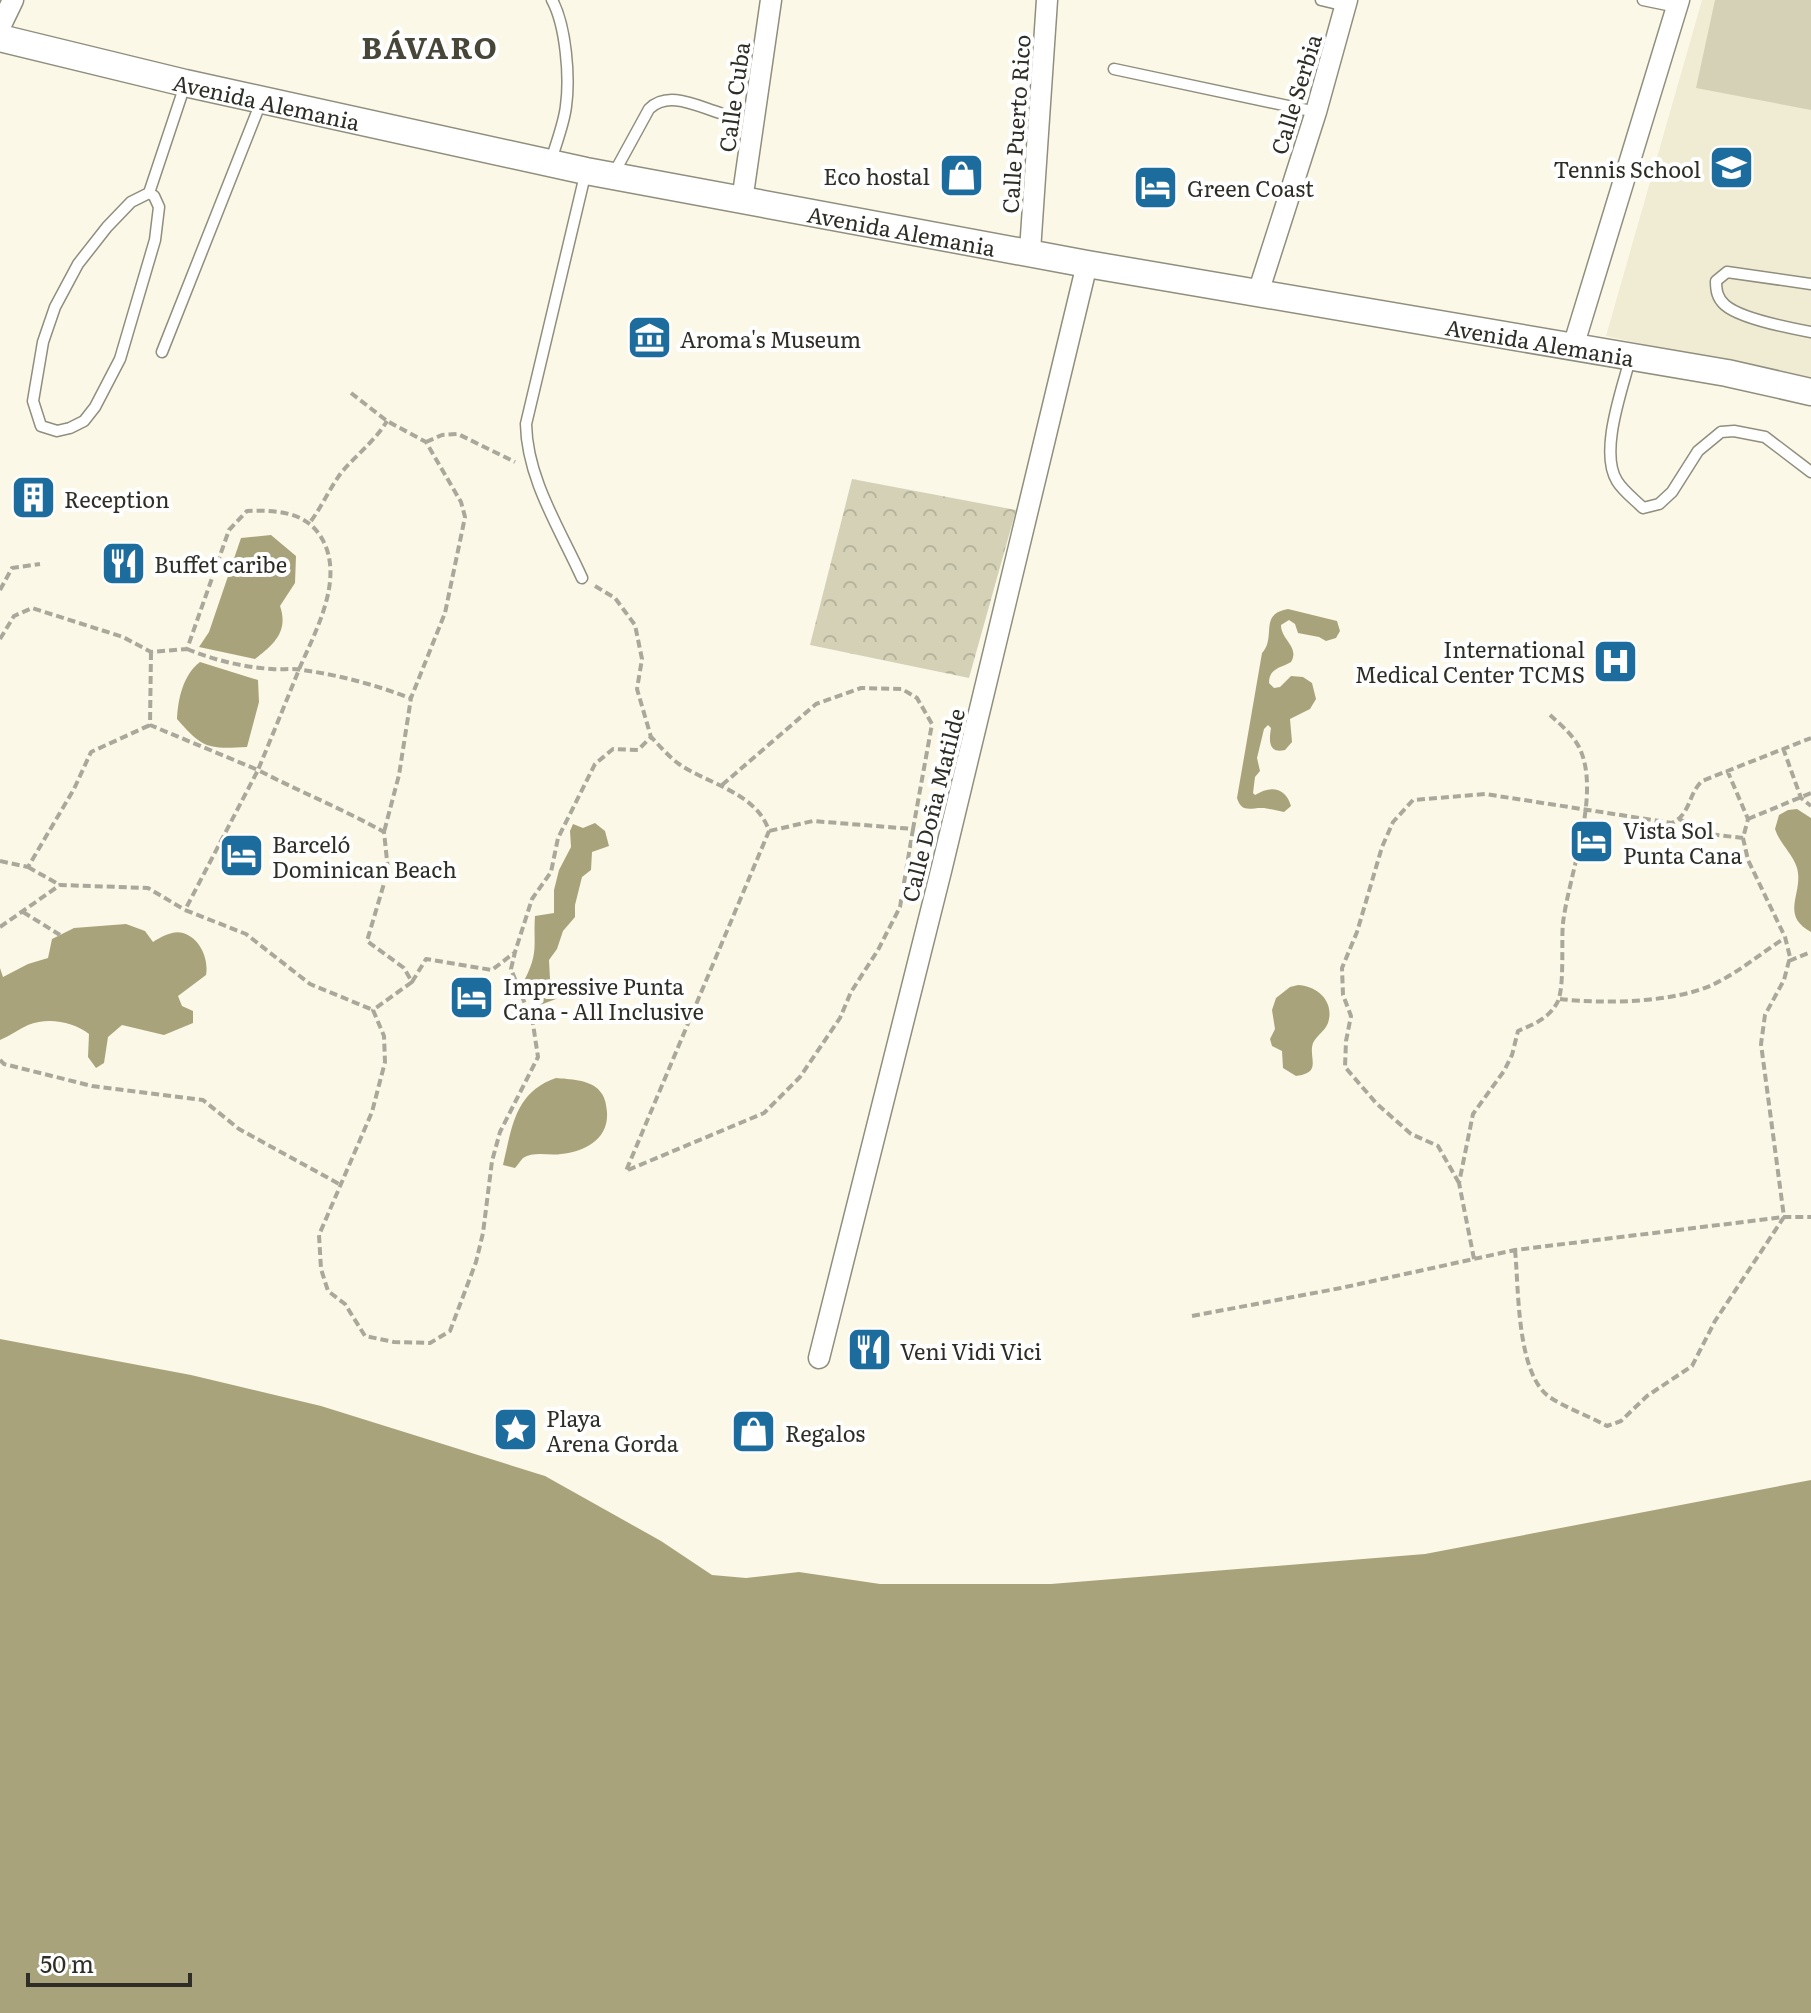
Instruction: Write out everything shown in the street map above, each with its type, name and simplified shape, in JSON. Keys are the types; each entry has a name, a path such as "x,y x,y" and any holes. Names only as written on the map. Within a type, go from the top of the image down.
{"street":[{"path":"0,27 13,0"},
{"name":"Calle Cuba","path":"742,201 771,0"},
{"name":"Calle Puerto Rico","path":"1030,251 1047,0"},
{"name":"Calle Serbia","path":"1258,293 1316,112 1346,3"},
{"path":"1573,347 1678,4"},
{"name":"Avenida Alemania","path":"0,38 185,83 586,171 1087,264 1727,373 1811,392"},
{"name":"Calle Doña Matilde","path":"819,1358 945,856 1087,264"}],"lane":[{"path":"550,163 566,107 567,72 558,12 552,0"},
{"path":"1321,0 1346,3"},
{"path":"1643,0 1678,4"},
{"path":"1114,69 1316,112"},
{"path":"149,193 159,207 155,240 120,359 95,407 84,421 57,431 41,426 33,401 43,342 55,307 78,264 107,227 131,202 149,193 185,83"},
{"path":"613,176 649,109 657,100 670,99 720,113"},
{"path":"162,352 261,100"},
{"path":"582,578 534,475 526,424 586,171"},
{"path":"1811,284 1727,272 1716,281 1718,297 1734,311 1811,332"},
{"path":"1630,357 1613,428 1610,456 1616,480 1643,508 1659,504 1672,492 1698,451 1721,432 1734,431 1765,437 1811,472"}],"path":[{"path":"351,393 387,421 426,442 461,502 465,517 445,613 411,698 399,775 384,832 388,870 367,941 404,968 412,982"},
{"path":"311,521 340,474 380,433 387,421"},
{"path":"426,442 442,435 458,434 516,462 530,461"},
{"path":"185,910 258,770 322,615 333,568 329,546 311,521 274,510 247,511 229,530 187,649"},
{"path":"0,590 12,568 40,564"},
{"path":"582,578 615,598 635,625 642,659 637,689 651,737 679,764 722,785 763,817 769,831 626,1171 764,1113 800,1077 840,1018 851,992 878,950 900,907 932,724 917,698 902,689 861,688 816,704 722,785"},
{"path":"1,634 14,616 32,608 123,637 151,652 187,649 212,659 274,670 299,669 387,689 411,698"},
{"path":"150,725 151,652"},
{"path":"1459,1183 1473,1114 1504,1071 1518,1031 1543,1020 1560,999 1564,913 1586,811 1585,772 1579,746 1550,715"},
{"path":"28,867 74,789 91,752 150,725 339,807 384,832"},
{"path":"0,861 28,867 60,885 148,888 185,910 246,934 310,984 373,1010 384,1036 385,1062 372,1112 319,1235 321,1269 328,1291 345,1304 365,1336 394,1342 430,1343 450,1331 476,1262 492,1161 500,1132 538,1057 533,1024 511,969 532,899 551,872 558,838 595,764 613,749 638,750 651,737"},
{"path":"1474,1259 1459,1183 1438,1146 1411,1134 1376,1103 1345,1067 1351,1016 1343,995 1342,968 1393,822 1413,800 1485,794 1586,811 1631,815 1665,823 1679,819 1687,808 1694,788 1702,781 1811,738"},
{"path":"1783,748 1801,798 1811,806"},
{"path":"1515,1250 1524,1350 1531,1374 1548,1397 1607,1426 1621,1421 1647,1396 1692,1366 1715,1321 1784,1217 1761,1044 1765,1015 1784,980 1790,957 1785,937 1748,860 1743,838 1748,819 1727,770"},
{"path":"1748,819 1811,793"},
{"path":"1679,819 1709,834 1743,838"},
{"path":"769,831 813,821 913,829"},
{"path":"0,927 60,885"},
{"path":"23,912 60,935"},
{"path":"1560,999 1589,1003 1689,994 1715,984 1785,937"},
{"path":"373,1010 412,982 426,959 492,970 515,952"},
{"path":"1789,961 1811,952"},
{"path":"0,1060 4,1064 92,1086 203,1100 239,1129 341,1185"},
{"path":"1192,1316 1515,1250 1784,1217 1811,1217"}],"shaded area":[{"name":"Tennis School","path":"1702,0 1811,0 1811,381 1606,336"},
{"path":"271,535 296,556 295,583 280,606 282,623 278,637 255,659 199,647 209,632 241,538"},
{"path":"1288,609 1337,621 1340,631 1336,638 1326,641 1298,633 1295,624 1289,620 1281,625 1293,657 1291,662 1273,671 1269,683 1274,688 1280,687 1291,676 1303,677 1312,683 1316,699 1310,709 1290,719 1292,742 1285,750 1273,748 1271,728 1268,725 1264,729 1257,758 1260,771 1255,777 1253,793 1271,789 1281,791 1291,806 1284,812 1248,809 1237,798 1262,653 1273,616"},
{"path":"200,662 258,680 259,702 247,747 207,745 177,719 182,688"},
{"path":"1797,809 1811,818 1811,932 1796,918 1797,868 1775,829 1779,815"},
{"path":"595,823 605,831 609,846 592,852 591,870 582,877 575,917 563,931 557,949 549,960 550,979 560,983 556,999 540,1005 534,1002 525,979 534,954 535,916 554,913 554,890 559,870 571,847 573,824 583,828"},
{"path":"126,924 145,931 153,942 167,934 179,932 199,944 205,956 206,975 178,996 182,1006 193,1011 193,1023 164,1035 122,1025 108,1037 104,1063 96,1068 88,1057 89,1034 76,1026 52,1021 36,1023 0,1040 0,968 3,977 48,958 52,939 74,928"},
{"path":"1298,985 1312,988 1323,996 1330,1015 1327,1026 1313,1043 1312,1068 1296,1076 1283,1068 1282,1051 1272,1046 1270,1039 1275,1029 1272,1010 1276,998"},
{"path":"556,1078 584,1082 598,1089 604,1097 607,1121 600,1137 579,1150 527,1156 515,1168 503,1165 513,1124 524,1102 542,1084"},
{"path":"0,1339 191,1375 321,1406 545,1476 661,1541 712,1575 746,1578 799,1572 880,1584 1051,1584 1425,1554 1811,1480 1811,2013 0,2013"}],"green space":[{"path":"1715,0 1811,0 1811,110 1696,88"},
{"path":"852,479 1016,510 969,678 810,645"}],"place":[{"name":"Tennis School","path":"1732,168"},
{"name":"Eco hostal","path":"961,175"},
{"name":"Green Coast","path":"1156,187"},
{"name":"Aroma's Museum","path":"649,338"},
{"name":"Reception","path":"33,498"},
{"name":"Buffet caribe","path":"123,563"},
{"name":"International Medical Center TCMS","path":"1616,661"},
{"name":"Vista Sol Punta Cana","path":"1592,842"},
{"name":"Barceló Dominican Beach","path":"241,856"},
{"name":"Impressive Punta Cana - All Inclusive","path":"472,998"},
{"name":"Veni Vidi Vici","path":"869,1350"},
{"name":"Playa Arena Gorda","path":"515,1430"},
{"name":"Regalos","path":"754,1432"}],"district":[{"name":"BÁVARO","path":"430,46"}]}
